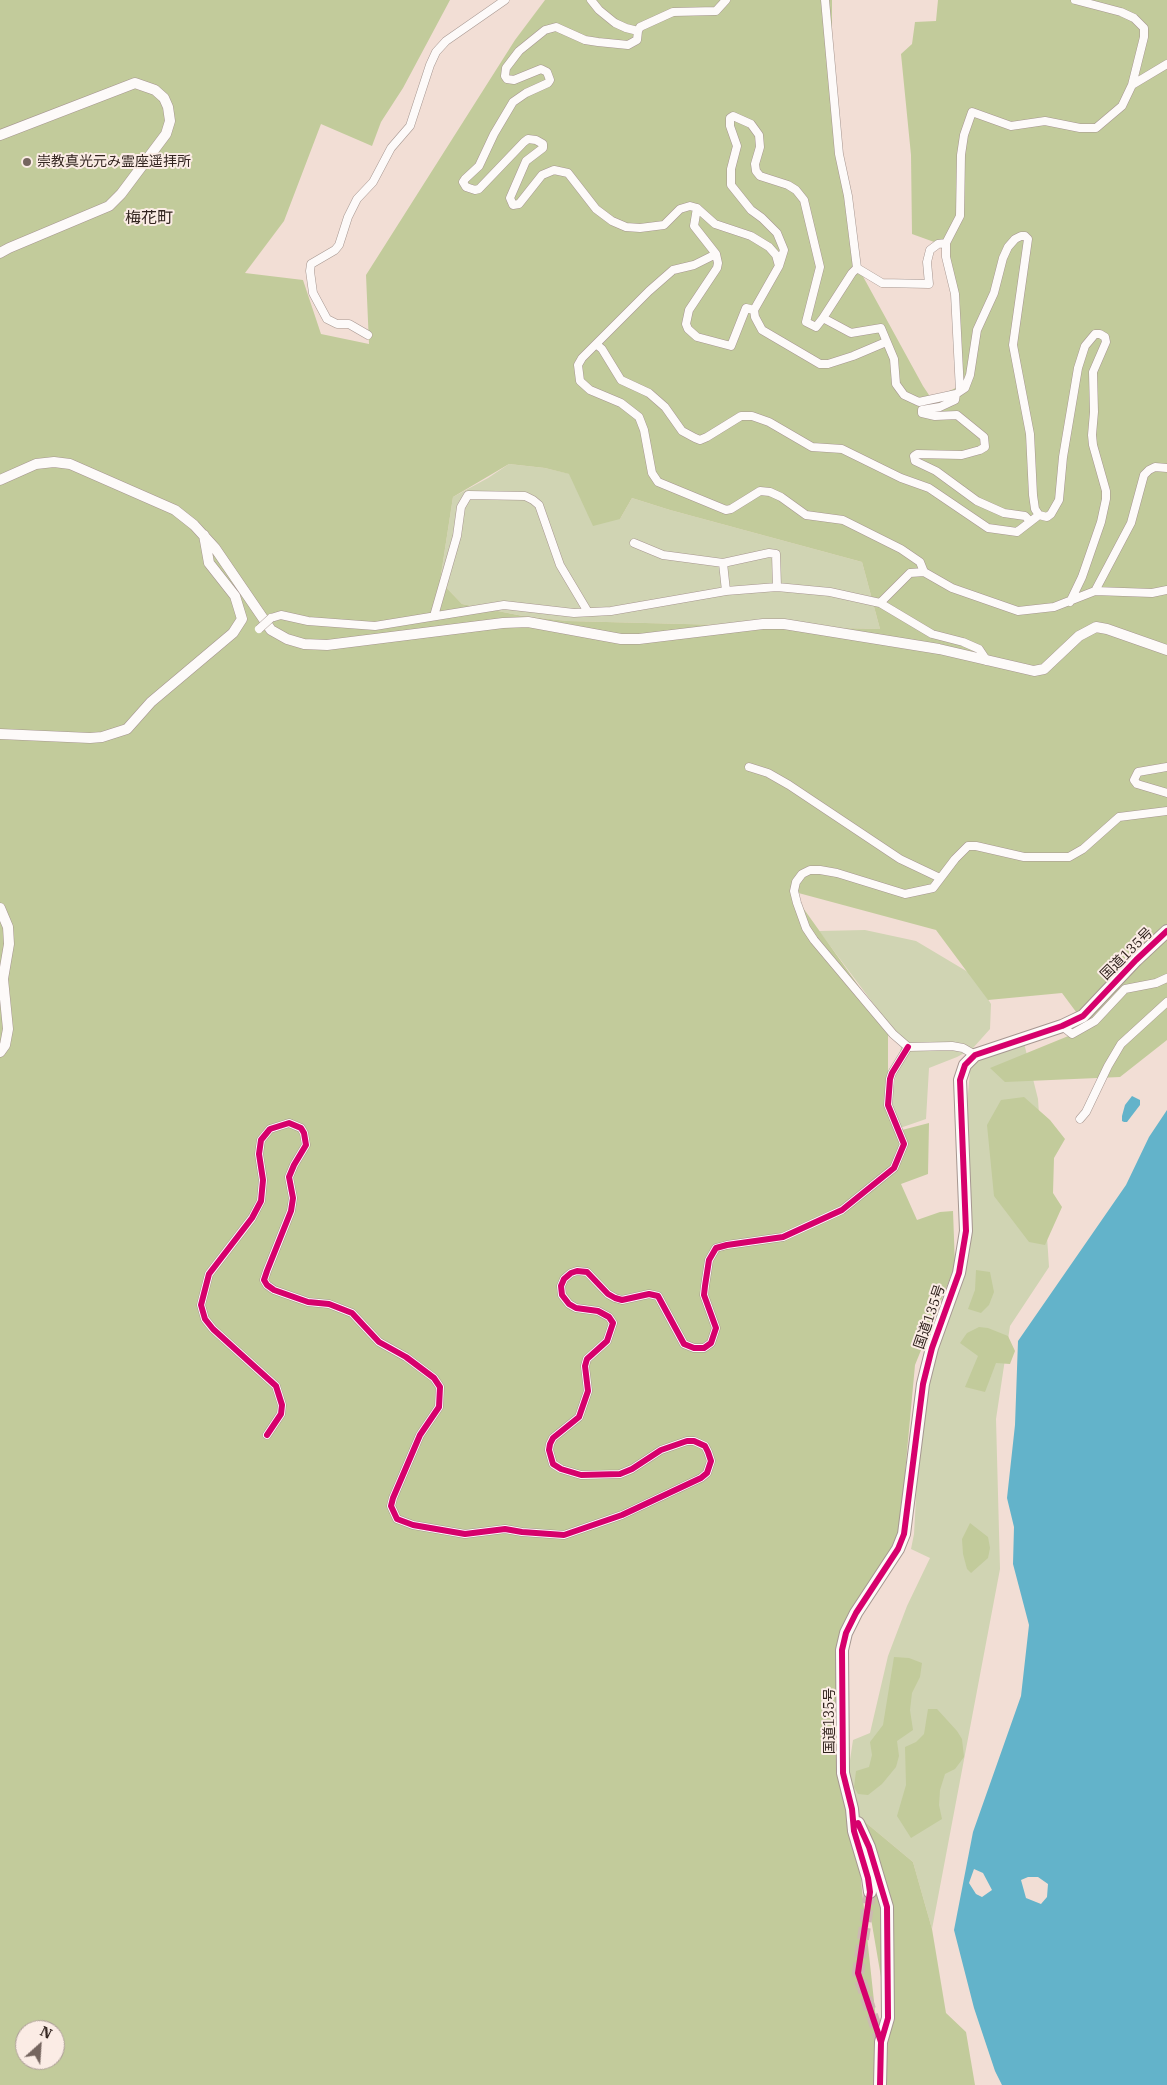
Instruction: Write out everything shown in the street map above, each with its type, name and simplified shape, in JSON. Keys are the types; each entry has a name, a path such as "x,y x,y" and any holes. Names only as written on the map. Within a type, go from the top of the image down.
{"highway":[{"name":"国道135号","path":"870,1892 868,1878 854,1831 852,1809 843,1773 842,1650 846,1633 856,1613 898,1548 904,1534 923,1384 932,1348 959,1273 966,1231 960,1080 965,1065 975,1055 1062,1026 1083,1016 1136,960 1167,931"},
{"name":"国道135号","path":"852,1809 869,1847 887,1907 888,2018 881,2042 880,2085"}],"street":[{"path":"368,335 349,324 337,324 327,319 313,293 310,271 312,264 335,250 339,245 348,217 357,199 373,182 391,148 410,126 436,52 446,41 504,0"},
{"path":"591,0 599,10 615,23 638,31"},
{"path":"726,0 716,11 673,12 640,27 637,40 628,45 585,40 556,27 545,30 519,51 506,68 505,76 510,80 514,80 541,69 547,72 550,80 548,83 526,93 513,102 494,134 479,166 467,176 464,182 470,189 479,189 524,142 532,139 540,141 543,148 526,161 510,198 513,205 518,204 542,175 554,170 568,173 596,209 612,221 626,227 640,228 664,225 680,209 690,206 697,208 716,224 751,236 769,247 776,255 779,266"},
{"path":"826,0 838,154 848,196 857,268"},
{"path":"1030,521 1024,516 1004,513 977,501 936,471 915,461 914,456 917,454 962,455 985,447 984,437 956,415 935,416 922,413 922,410 940,408 955,400 958,393 955,294 946,257 946,243 960,216 961,155 964,135 972,112 1011,126 1045,121 1080,128 1096,128 1122,106 1132,85 1144,37 1144,28 1134,18 1121,12 1075,0"},
{"path":"1132,85 1167,64"},
{"path":"0,135 135,83 155,90 164,98 168,107 170,121 166,134 121,194 109,206 0,253"},
{"path":"857,268 816,327 806,322 820,267 804,200 796,190 788,185 760,176 756,171 756,156 760,147 759,135 750,124 733,116 730,118 730,126 737,146 730,169 731,185 751,210 777,233 784,250 779,266 754,310 755,317 762,330 817,364 828,364 886,342"},
{"path":"697,208 694,226 716,254 718,260 717,268 689,310 686,324 688,329 697,337 731,346 746,308 754,310"},
{"path":"823,318 851,333 881,328 894,359 896,384 904,395 919,402 958,393 965,388 970,375 977,330 994,292 1003,258 1008,247 1015,239 1025,236 1028,240 1013,346 1030,434 1033,495 1035,509 1039,515 1047,517 1051,514 1059,500 1063,456 1078,368 1084,346 1095,334 1100,334 1106,342 1093,372 1094,412 1092,434 1093,445 1106,491 1106,499 1101,522 1082,577 1070,602"},
{"path":"857,268 882,283 929,284 927,262 930,250 938,244 946,243"},
{"path":"716,254 694,265 673,270 649,291 596,344 578,365 580,381 590,390 621,403 639,417 644,430 652,473 658,482 726,510 731,509 760,491 774,493 806,515 843,520 901,548 920,562 924,572"},
{"path":"596,344 602,349 621,380 649,393 665,407 682,431 694,438 700,440 707,438 741,416 752,416 769,422 812,447 842,449 901,478 929,488 988,528 1017,532 1039,515"},
{"path":"0,480 36,464 54,462 70,464 175,510 204,535 215,548 271,630 287,640 304,644 327,645 503,623 528,622 622,639 639,639 763,624 784,624 939,649 1034,671 1044,669 1079,636 1096,627 1167,650"},
{"path":"1095,591 1131,523 1144,475 1155,467 1167,468"},
{"path":"434,616 457,536 461,507 468,495 525,496 539,505 560,565 588,612"},
{"path":"0,734 90,738 102,737 127,729 150,702 233,633 242,619 235,596 209,563 204,535"},
{"path":"634,543 663,555 723,563 769,553 776,554 777,587"},
{"path":"723,563 726,591"},
{"path":"880,603 910,573 924,572 952,588 1018,611 1054,607 1095,591 1152,592 1167,590"},
{"path":"259,629 271,618 282,615 308,620 376,626 504,605 574,612 611,611 726,591 777,587 830,592 880,603 932,634 963,642 979,650 987,661"},
{"path":"749,767 768,773 789,785 900,859 940,878"},
{"path":"1167,767 1138,772 1134,780 1137,784 1167,793"},
{"path":"975,1055 963,1048 952,1046 908,1047 893,1034 806,928 794,891 796,882 802,874 810,870 837,873 905,894 933,888 955,859 968,846 976,846 1024,857 1069,857 1083,849 1119,817 1167,811"},
{"path":"0,908 8,927 9,944 3,979 8,1029 0,1052"},
{"path":"1062,1026 1072,1034 1095,1021 1125,989 1156,983 1167,978"},
{"path":"1080,1119 1086,1112 1121,1044 1167,1002"},
{"path":"267,1434 281,1414 282,1405 276,1386 213,1329 205,1319 201,1305 209,1274 252,1218 261,1201 263,1180 258,1154 261,1140 270,1129 289,1123 300,1128 304,1133 306,1145 289,1177 293,1198 291,1211 264,1280 274,1290 308,1302 329,1304 352,1313 379,1342 406,1356 434,1378 440,1387 438,1407 420,1435 393,1498 391,1506 398,1519 412,1525 465,1534 495,1529 564,1534 622,1515 701,1478 707,1473 711,1461 708,1452 705,1446 687,1440 661,1450 620,1474 581,1474 561,1469 553,1464 549,1450 550,1444 553,1438 579,1417 588,1391 585,1366 587,1359 607,1342 613,1324 609,1317 598,1310 576,1308 568,1304 562,1295 561,1286 564,1279 577,1271 587,1272 608,1294 615,1298 622,1300 649,1294 658,1296 684,1344 694,1348 704,1348 711,1343 716,1328 704,1295 708,1260 716,1248 783,1237 842,1210 894,1168 904,1144 888,1105 890,1079 892,1072 908,1047"}],"green space":[{"path":"0,0 450,0 403,88 381,122 372,146 321,124 284,221 245,273 303,280 321,334 369,344 366,275 515,40 545,0 832,0 832,82 854,260 923,386 929,395 938,396 960,386 948,247 912,234 911,155 901,54 912,44 915,22 936,21 938,0 1167,0 1167,1040 1120,1077 1005,1082 990,1068 1088,1028 1062,993 988,1000 936,930 791,891 888,1027 888,1104 902,1130 929,1123 928,1174 901,1184 917,1220 940,1212 953,1211 955,1266 915,1365 898,1549 844,1631 834,1715 839,1782 853,1812 913,1862 932,1929 946,2013 966,2032 975,2085 884,2085 888,2018 855,1825 877,2029 877,2085 0,2085","holes":["509,464 545,468 569,474 593,526 620,519 632,498 862,562 880,629 567,621 523,616 462,604 440,581 453,497"]},
{"path":"509,464 545,468 570,474 620,519 632,498 862,562 880,629 567,621 523,616 462,604 440,581 453,497"},
{"path":"865,930 916,941 973,975 991,1004 990,1029 973,1048 1024,1043 1038,1099 1049,1267 1010,1326 996,1419 1000,1569 932,1929 913,1862 853,1812 846,1787 853,1740 870,1733 888,1656 907,1606 930,1558 911,1549 914,1534 921,1405 966,1231 967,1105 972,1049 929,1068 926,1119 900,1128 890,1108 902,1042 819,931"},
{"path":"1024,1097 1050,1120 1065,1139 1054,1158 1053,1193 1062,1207 1045,1245 1029,1242 994,1196 987,1125 1001,1100"},
{"path":"976,1270 990,1272 994,1292 989,1305 981,1313 968,1309 975,1290"},
{"path":"979,1327 988,1328 1008,1336 1015,1351 1010,1364 996,1363 985,1392 965,1387 978,1356 960,1343 967,1333"},
{"path":"970,1523 988,1537 990,1548 988,1558 971,1573 967,1569 963,1554 962,1539"},
{"path":"894,1657 909,1658 922,1663 920,1677 912,1693 910,1710 913,1730 897,1741 899,1756 896,1767 882,1784 868,1795 858,1794 854,1787 856,1771 869,1767 872,1755 870,1742 883,1725"},
{"path":"928,1709 937,1709 957,1731 962,1739 964,1757 955,1769 945,1774 940,1790 939,1805 942,1819 911,1838 897,1816 906,1785 905,1747 916,1742 924,1734"}],"water":[{"path":"1132,1096 1140,1100 1140,1105 1127,1122 1124,1122 1122,1121 1122,1116 1125,1105"},
{"path":"1167,1110 1167,2085 1002,2085 995,2071 974,2008 954,1930 973,1832 1021,1696 1029,1625 1013,1564 1014,1527 1007,1498 1015,1425 1018,1341 1126,1185 1149,1137","holes":["974,1869 983,1873 992,1890 982,1897 976,1894 969,1883","1028,1877 1038,1877 1048,1884 1047,1897 1041,1904 1026,1898 1021,1880"]}],"tunnel":[{"path":"870,1892 858,1973 881,2042"}],"cycle path":[{"path":"881,2042 858,1973 870,1892 868,1878 854,1831 852,1809 843,1773 842,1650 846,1633 856,1613 898,1549 904,1534 923,1384 932,1348 959,1273 966,1231 960,1080 965,1065 975,1055 1062,1026 1083,1016 1136,960 1167,931"},
{"path":"267,1435 281,1414 282,1405 276,1386 213,1329 205,1319 201,1305 209,1274 252,1218 261,1201 263,1180 259,1154 261,1140 270,1129 289,1123 301,1128 306,1145 289,1177 293,1198 291,1211 264,1280 274,1290 308,1302 329,1304 352,1313 379,1342 406,1357 434,1378 440,1387 439,1407 420,1435 393,1498 391,1506 397,1519 413,1525 465,1534 505,1529 564,1535 622,1515 701,1478 707,1473 711,1461 705,1446 694,1441 687,1441 661,1450 632,1469 620,1474 581,1475 561,1469 553,1464 549,1450 550,1444 553,1438 579,1417 588,1391 585,1366 587,1359 607,1341 613,1323 609,1317 598,1311 576,1308 569,1304 562,1295 561,1286 564,1279 577,1271 587,1272 608,1294 615,1298 622,1300 649,1294 658,1296 684,1344 694,1348 704,1348 711,1343 716,1328 704,1295 709,1260 716,1248 783,1237 842,1210 894,1168 904,1144 888,1105 890,1079 908,1047"},
{"path":"858,1823 869,1847 887,1907 888,2018 881,2042 880,2085"}],"place":[{"name":"崇教真光元み霊座遥拝所","path":"27,162"}],"district":[{"name":"梅花町","path":"149,218"}]}
